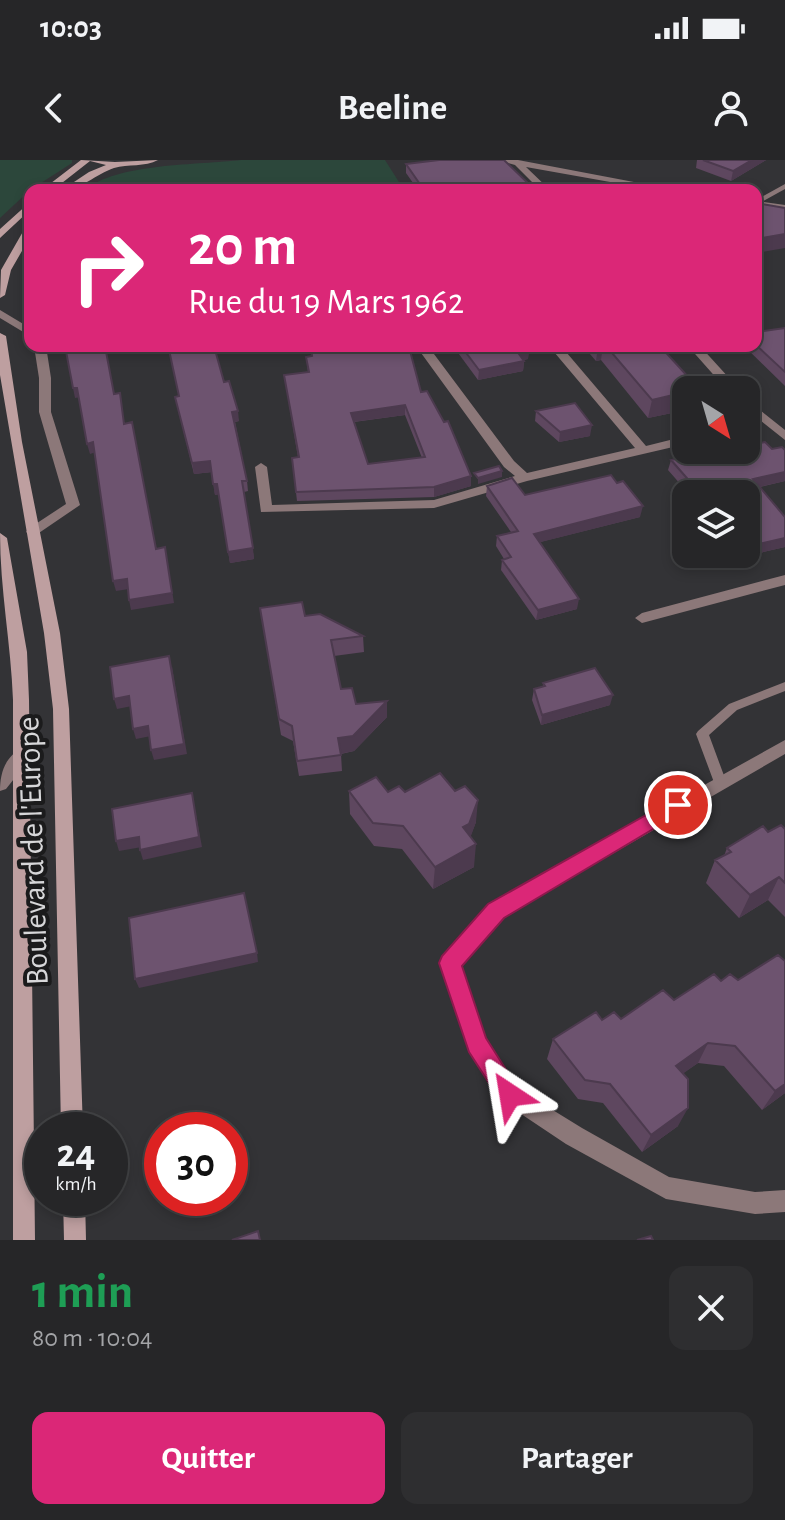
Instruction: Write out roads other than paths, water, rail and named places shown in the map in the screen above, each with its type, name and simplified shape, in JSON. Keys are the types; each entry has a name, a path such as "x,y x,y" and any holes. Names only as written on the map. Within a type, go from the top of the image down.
{"main road":[{"path":"55,184 87,160"},
{"path":"94,160 115,165"},
{"path":"76,184 115,165 154,160"},
{"path":"0,235 24,211"},
{"path":"0,295 6,270 24,238"},
{"name":"Boulevard de l'Europe","path":"0,336 52,633 61,709 72,1112"},
{"name":"Boulevard de l'Europe","path":"0,538 19,652 23,755 24,1240"},
{"path":"74,1216 75,1240"}],"street":[{"path":"509,161 636,184"},
{"path":"509,161 546,184"},
{"path":"558,184 576,173"},
{"path":"586,184 596,177"},
{"path":"762,204 785,208"},
{"path":"0,313 24,329"},
{"path":"33,532 73,505 45,412 41,352"},
{"path":"426,352 509,464 524,478"},
{"path":"560,352 642,449"},
{"path":"699,352 721,376"},
{"path":"760,422 785,436"},
{"path":"261,467 266,509 434,504 524,478 672,443"},
{"path":"642,618 785,580"},
{"path":"785,746 496,911 450,963 477,1044 510,1095 574,1136 666,1188 755,1203 785,1201"},
{"path":"0,784 23,755"}],"lane":[{"path":"762,199 785,186"},
{"path":"720,781 702,734 733,707 785,686"}]}
